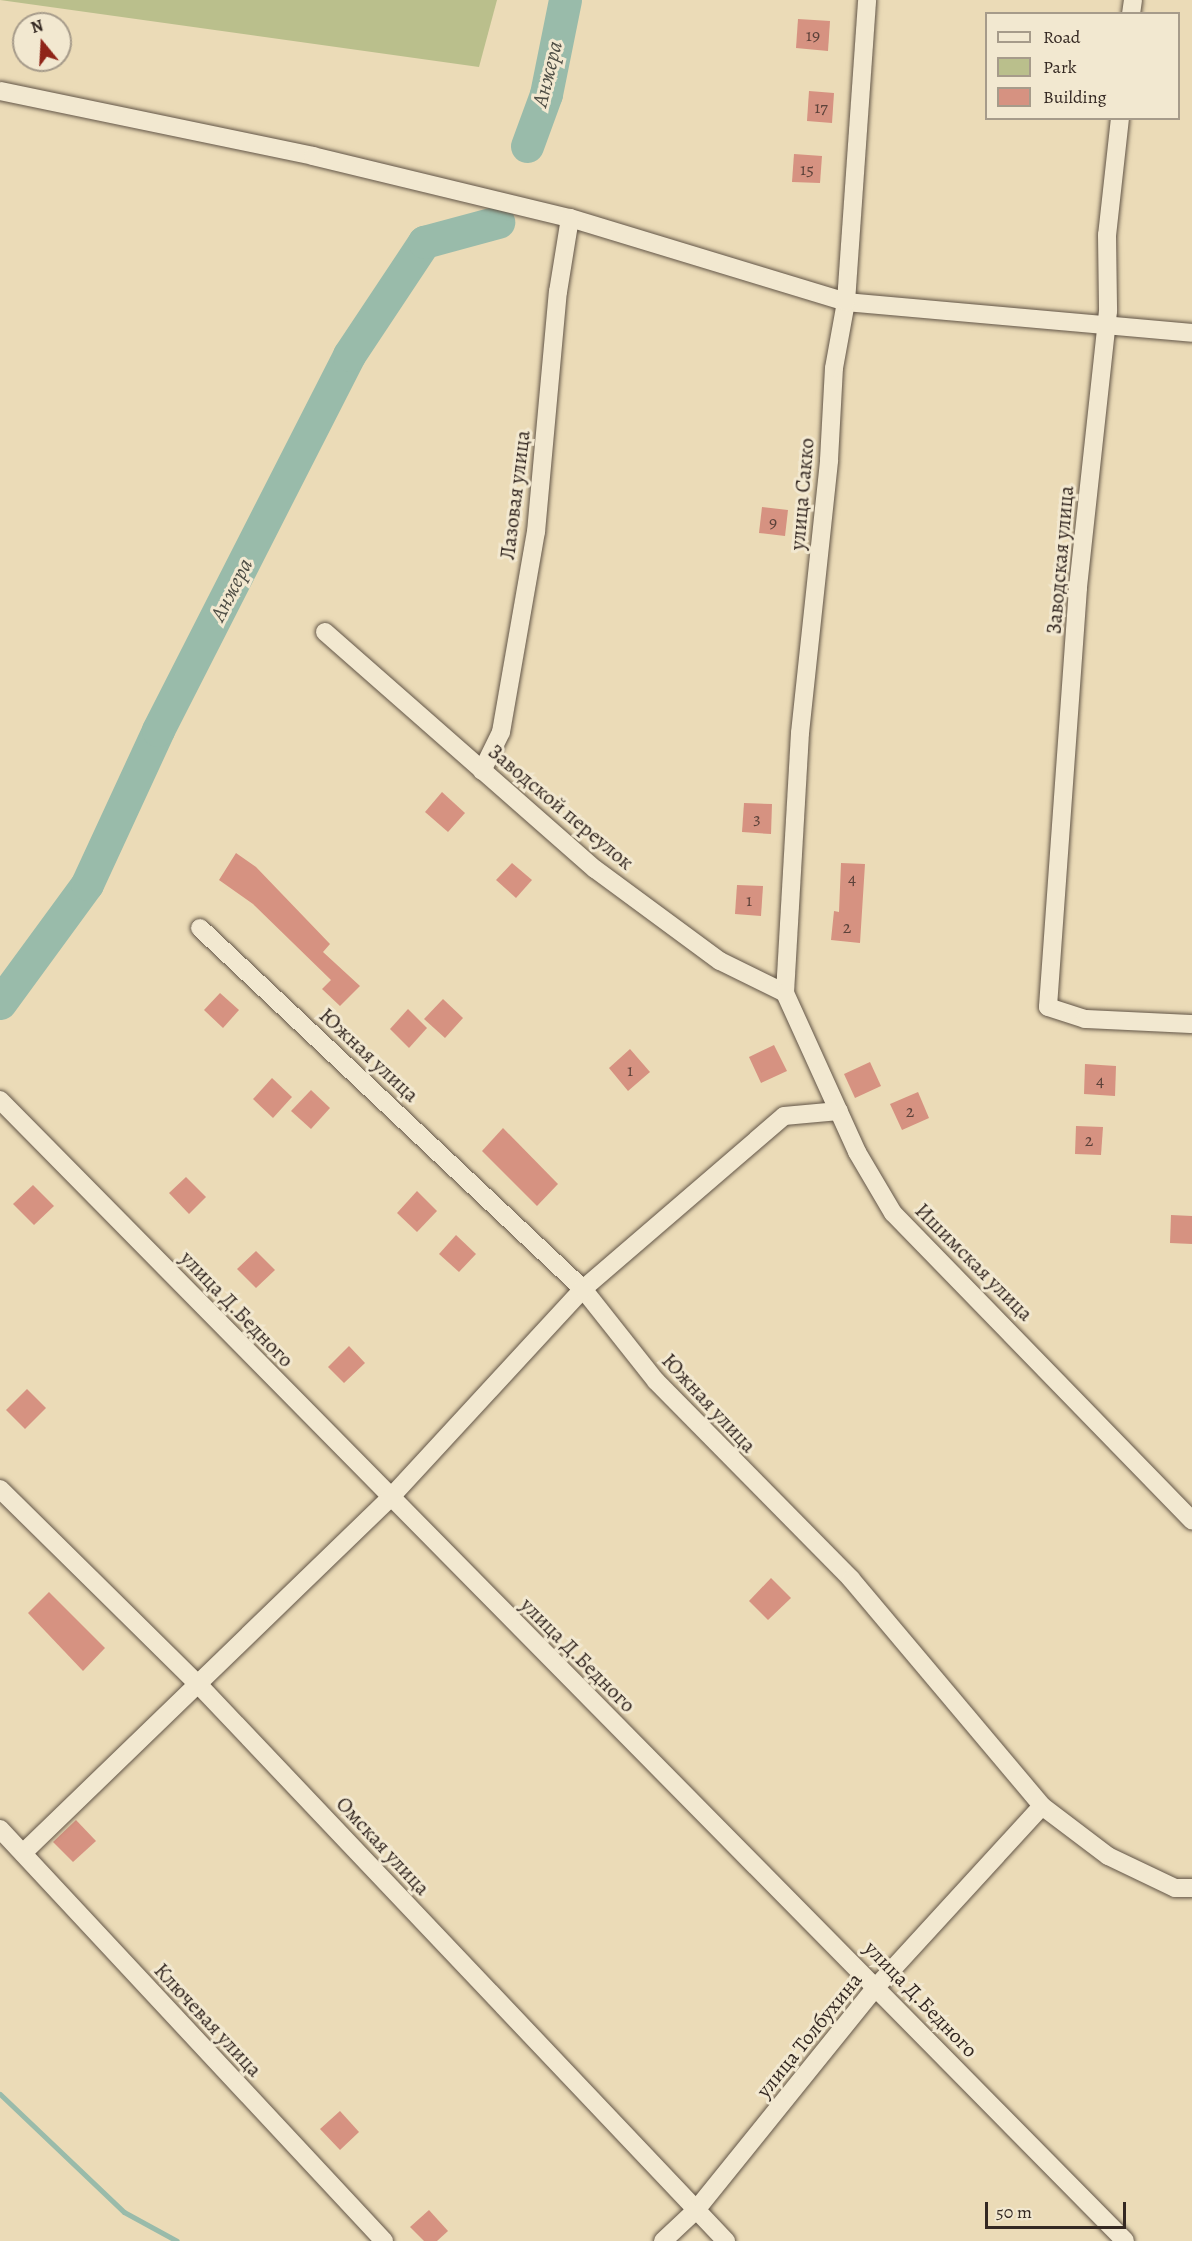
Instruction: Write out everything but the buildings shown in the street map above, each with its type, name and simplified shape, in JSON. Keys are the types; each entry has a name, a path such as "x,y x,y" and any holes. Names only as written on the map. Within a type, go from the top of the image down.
{"street":[{"name":"улица Сакко","path":"784,993 800,733 830,460 834,368 846,302 867,0"},
{"path":"0,91 313,156 570,218 846,302 1192,333"},
{"name":"Заводская улица","path":"1120,120 1107,235 1107,327 1078,588 1048,1007 1085,1019 1192,1024"},
{"name":"Лазовая улица","path":"482,771 501,732 536,532 558,292 570,218"},
{"name":"Заводской переулок","path":"325,632 604,876 720,961 784,993"},
{"name":"Южная улица","path":"200,928 583,1289 656,1382 850,1579 1042,1806 1108,1856 1175,1888 1192,1888"},
{"name":"Ишимская улица","path":"784,993 839,1111 893,1213 1192,1520"},
{"name":"улица Д.Бедного","path":"0,1100 390,1498 877,1986 1125,2241"},
{"path":"22,1853 390,1498 583,1289 784,1116 839,1111"},
{"name":"Омская улица","path":"0,1489 197,1683 726,2241"},
{"name":"улица Толбухина","path":"663,2241 696,2210 877,1986 1042,1806"},
{"name":"Ключевая улица","path":"0,1829 384,2241"}],"green space":[{"path":"0,0 497,0 479,67"}],"waterway":[{"name":"Анжера","path":"527,146 546,94 565,0"},
{"name":"Анжера","path":"0,1003 87,884 158,730 349,355 424,242 498,222"},
{"path":"0,2094 124,2212 177,2241"}]}
